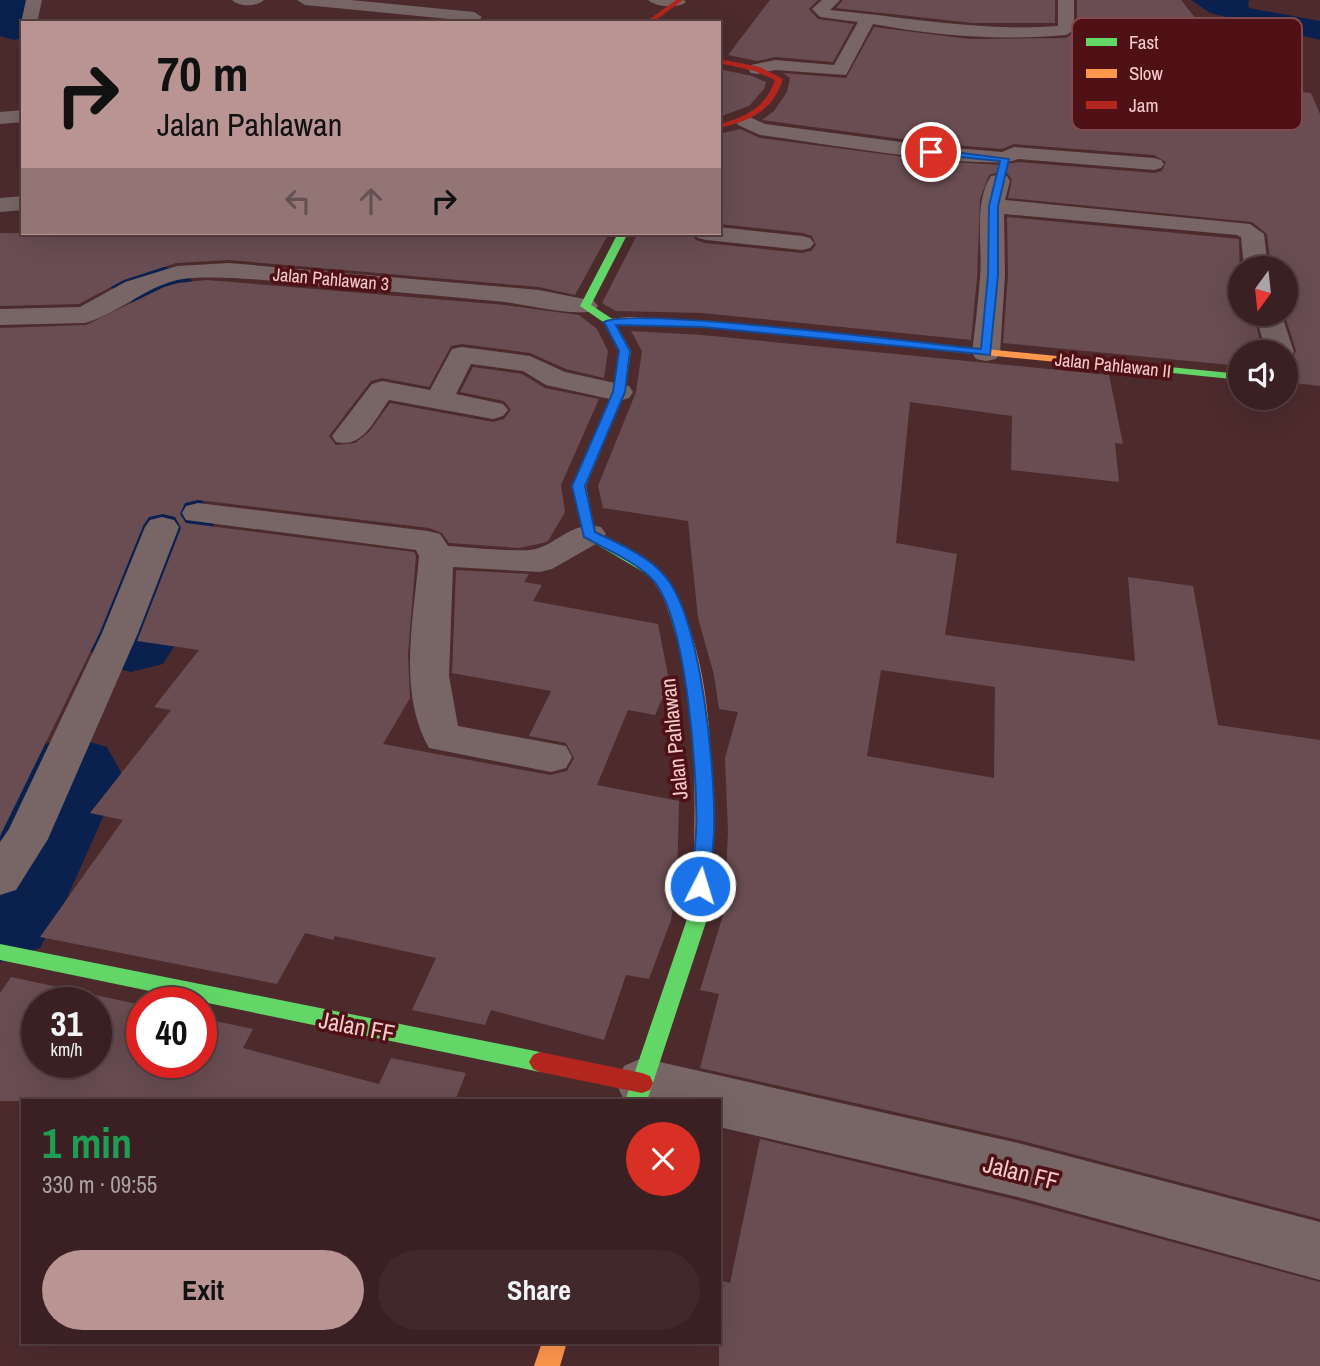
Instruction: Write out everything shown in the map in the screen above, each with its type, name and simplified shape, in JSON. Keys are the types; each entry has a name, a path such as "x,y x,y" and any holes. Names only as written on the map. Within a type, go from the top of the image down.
{"street":[{"path":"27,21 34,0"},
{"path":"240,0 256,0"},
{"path":"305,0 474,18 469,21"},
{"path":"656,0 679,1"},
{"path":"832,0 820,9 827,14 898,24 968,29 1066,30 1072,32"},
{"path":"1066,0 1066,30"},
{"path":"650,21 679,1"},
{"path":"757,69 775,65 840,71 868,18"},
{"path":"721,61 757,69 779,79 778,86 760,112 745,121 721,126"},
{"path":"0,118 21,116"},
{"path":"745,121 760,129 931,152 1005,159 1014,153 1154,164"},
{"path":"986,353 993,275 993,206 1005,159"},
{"path":"0,205 21,203"},
{"path":"993,206 1242,229 1252,234 1255,256"},
{"path":"436,556 540,561 589,534 579,486 619,392 625,351 610,322 585,306 622,235"},
{"path":"721,235 802,243"},
{"name":"Jalan Pahlawan 3","path":"0,317 85,315 134,287 186,271 229,270 539,298 585,306"},
{"name":"Jalan Pahlawan II","path":"610,322 629,320 702,324 1228,376"},
{"path":"439,400 462,355 530,364 556,379 619,392"},
{"path":"347,436 382,390 493,410"},
{"path":"198,513 428,541 436,556 429,685 438,729 443,738 551,757"},
{"path":"0,877 26,839 120,633 162,527"},
{"name":"Jalan Pahlawan","path":"589,534 620,550 658,577 679,614 692,680 701,748 705,830 698,913 639,1092"},
{"name":"Jalan FF","path":"6,953 639,1092 697,1099"},
{"name":"Jalan FF","path":"721,1102 1018,1170 1320,1251"},
{"path":"547,1366 554,1344"}],"water":[{"path":"1191,0 1251,0 1248,1 1249,8 1320,21 1320,40 1302,36 1302,18 1230,18 1210,13"}],"building":[{"path":"770,0 818,0 809,9 818,19 854,24 833,62 775,57 757,61 728,55"},
{"path":"843,0 1055,0 1055,23 973,23 836,8"},
{"path":"1077,0 1181,0 1195,18 1077,18"},
{"path":"874,27 969,39 1066,38 1072,34 1072,130 1302,130 1302,92 1311,93 1320,114 1320,386 1298,383 1298,340 1293,340 1288,326 1298,326 1298,256 1270,256 1267,234 1252,222 1008,198 1012,180 1007,173 999,172 989,175 980,199 971,340 702,313 616,311 602,303 637,235 692,235 696,240 705,243 802,253 811,251 816,245 812,236 803,233 721,224 721,134 740,129 760,138 936,161 1001,165 1018,162 1154,173 1162,171 1166,162 1154,155 1014,144 1002,149 931,143 762,120 774,111 787,92 790,78 783,73 846,78"},
{"path":"721,69 766,82 764,89 749,106 721,116"},
{"path":"1007,217 1239,239 1239,256 1228,256 1228,326 1256,326 1260,340 1228,340 1228,365 1003,343 1008,275"},
{"path":"0,233 608,235 575,295 539,287 229,260 176,263 124,280 79,304 0,306"},
{"path":"207,280 505,305 579,315 597,329 608,351 604,378 566,369 530,353 462,344 451,346 429,387 382,378 371,381 329,436 336,445 355,443 369,432 390,403 493,422 504,419 511,410 504,401 460,392 473,367 522,374 545,388 599,399 561,485 565,512 548,541 519,548 449,543 442,533 429,528 198,500 185,503 180,514 186,523 414,552 416,556 408,654 410,698 383,744 550,775 567,771 574,758 566,743 529,736 551,691 452,673 456,570 529,574 524,582 542,585 533,601 658,624 673,701 662,699 655,715 628,710 597,785 679,801 677,883 671,920 649,979 626,975 604,1040 491,1010 485,1025 412,1010 436,958 335,936 333,940 305,933 277,984 40,937 123,820 90,813 171,710 154,707 199,650 137,641 181,528 175,517 163,514 149,517 100,632 0,836 0,328 86,325 164,287"},
{"path":"631,331 702,335 1109,375 1123,444 1115,443 1119,482 1011,470 1012,416 910,402 896,543 957,554 945,635 1135,661 1128,577 1193,586 1218,725 1320,740 1320,1219 1019,1140 700,1068 719,994 700,990 724,912 728,832 725,758 738,712 719,709 714,675 698,618 688,521 603,508 598,486 636,392 642,351","holes":["881,670 995,687 994,778 867,756"]},
{"path":"11,977 58,987 21,987 21,1078 112,1078 112,999 126,1002 126,1078 217,1078 217,1021 253,1029 243,1048 379,1084 391,1058 466,1073 456,1099 0,1101 0,993"},
{"path":"760,1139 1017,1200 1320,1282 1320,1366 719,1366 721,1281 730,1283"}],"waterway":[{"path":"14,28 17,0"},
{"path":"79,235 92,256 167,290 127,416 174,528 131,642"},
{"path":"0,914 12,896 71,774"}],"traffic: fast":[{"path":"622,235 585,306 610,322 625,351 619,392 579,486 589,534 650,570 670,597"},
{"path":"1118,365 1228,376"},
{"path":"637,1099 696,922 703,862"},
{"path":"0,952 540,1062"}],"traffic: slow":[{"path":"610,322 629,320 702,324 1118,365"},
{"path":"670,597 681,623 695,689 702,764 703,862"},
{"path":"547,1366 554,1344"}],"traffic: jam":[{"path":"650,21 680,0"},
{"path":"721,61 757,69 779,79 771,99 757,112 721,125"},
{"path":"540,1062 642,1083"}],"route":[{"path":"700,886 705,830 701,748 692,680 679,614 658,577 620,550 589,534 579,486 619,392 625,351 610,322 629,320 702,324 986,353 993,275 993,206 1005,159 931,152"}]}
